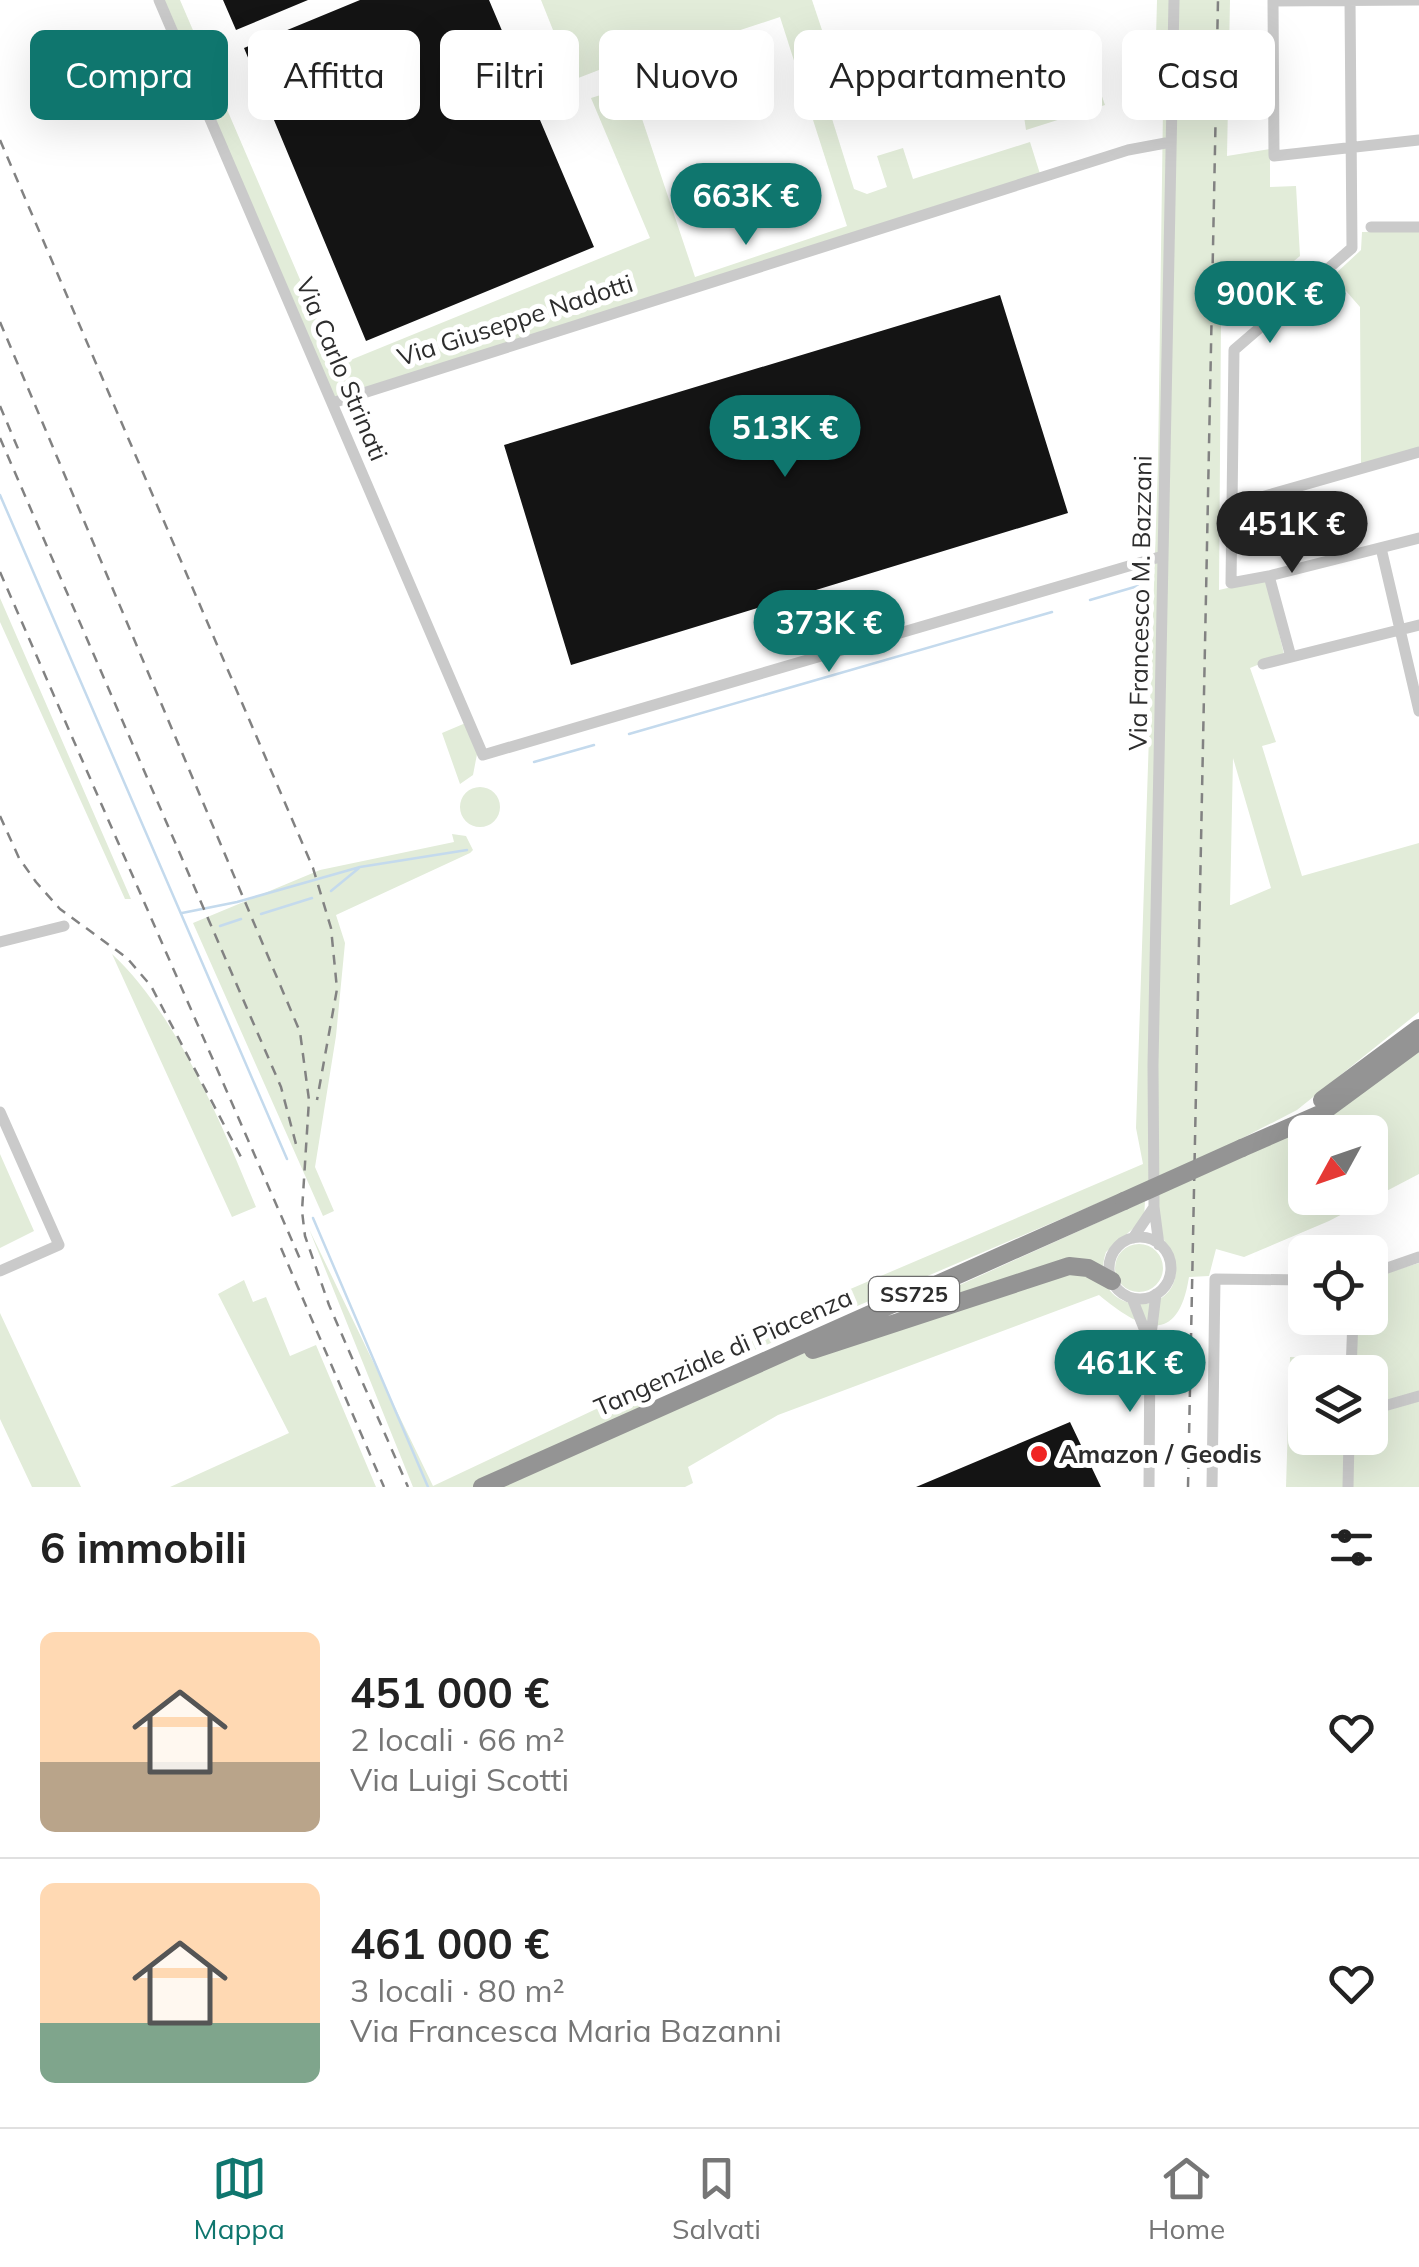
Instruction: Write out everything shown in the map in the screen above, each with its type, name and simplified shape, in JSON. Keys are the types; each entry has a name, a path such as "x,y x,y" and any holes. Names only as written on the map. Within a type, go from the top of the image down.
{"highway":[{"name":"Tangenziale di Piacenza","path":"1250,1144 1315,1106 1419,1024"},
{"name":"Tangenziale di Piacenza","path":"482,1487 1320,1114 1419,1041"},
{"path":"1360,1088 1419,1052"},
{"path":"704,1387 740,1381 824,1346 1069,1266 1088,1268 1112,1281"}],"street":[{"name":"Via Carlo Strinati","path":"159,0 483,755 1163,556"},
{"name":"Via Francesco M. Bazzani","path":"1160,1245 1154,1208 1152,1064 1174,0"},
{"path":"1350,0 1352,248 1234,350 1231,583 1419,538"},
{"path":"1419,0 1273,2 1274,156 1419,140"},
{"name":"Via Giuseppe Nadotti","path":"332,403 1112,155 1170,142"},
{"path":"1371,227 1419,227"},
{"path":"1230,506 1419,452"},
{"path":"1381,548 1419,711"},
{"path":"1269,576 1290,657"},
{"path":"1263,664 1419,625"},
{"path":"0,942 64,926"},
{"path":"0,1112 59,1244 0,1271"},
{"path":"1150,1343 1132,1298 1112,1281 1112,1254 1133,1238 1154,1208"},
{"path":"1132,1298 1156,1294 1164,1286 1170,1269 1160,1245 1133,1238"},
{"path":"1388,1268 1419,1257"},
{"path":"1212,1487 1215,1279 1288,1280"},
{"path":"1149,1487 1150,1343 1156,1294"},
{"path":"1388,1405 1419,1396"},
{"path":"1348,1455 1348,1487"}],"green space":[{"path":"158,0 180,0 193,30 171,30"},
{"path":"541,0 812,0 822,30 794,30 794,61 780,17 740,30 599,30 599,70 579,78 579,30 553,30"},
{"path":"1157,0 1230,0 1229,30 1156,30"},
{"path":"599,96 599,117 591,98"},
{"path":"228,112 332,354 348,361 650,238 600,120 642,120 695,277 847,226 813,120 832,120 854,189 867,194 887,187 877,156 903,148 913,179 1030,142 1041,177 331,403 210,120 228,120"},
{"path":"1025,120 1058,120 1026,130"},
{"path":"1163,120 1228,120 1227,156 1270,149 1270,187 1296,186 1300,256 1221,321 1219,590 1266,579 1284,654 1250,668 1276,742 1262,746 1302,876 1419,843 1419,1012 1297,1110 1229,1145 1225,1165 1288,1136 1288,1215 1340,1215 1244,1257 1216,1249 1209,1276 1189,1277 1184,1299 1167,1323 1143,1323 1099,1295 778,1415 688,1467 693,1483 685,1487 413,1487 309,1229 433,1486 628,1394 649,1399 624,1429 878,1322 1145,1201 1144,1219 1106,1252 1103,1273 1109,1289 1120,1299 1135,1304 1150,1303 1164,1296 1173,1284 1175,1261 1162,1236 1145,1183 752,1351 752,1331 1143,1164 1136,1128 1158,464","holes":["1233,758 1271,888 1230,905"]},
{"path":"1419,231 1419,452 1361,468 1360,307 1333,276 1361,250 1362,232"},
{"path":"0,598 131,899 125,899 0,622"},
{"path":"468,722 478,749 473,775 460,784 442,733"},
{"path":"480,787 494,793 500,807 494,821 480,827 466,821 460,807 466,793"},
{"path":"452,834 466,836 473,850 336,915 345,943 336,1036 315,1167 334,1211 323,1216 193,923 320,870 454,842"},
{"path":"112,954 157,1007 196,1072 256,1207 232,1217"},
{"path":"1419,1051 1419,1174 1388,1190 1388,1115 1328,1115"},
{"path":"0,1154 34,1231 0,1248"},
{"path":"1139,1244 1156,1251 1163,1268 1156,1285 1139,1292 1122,1285 1115,1268 1122,1251"},
{"path":"1419,1263 1419,1487 1286,1487 1288,1422 1288,1455 1388,1455 1388,1355 1351,1355 1352,1335 1388,1335 1388,1272"},
{"path":"244,1280 253,1302 266,1297 290,1356 316,1345 376,1487 170,1487 289,1433 218,1294"},
{"path":"0,1313 81,1487 32,1487 0,1419"}],"building":[{"path":"223,0 308,0 236,30"},
{"path":"360,0 489,0 502,30 440,30 440,120 540,120 594,247 366,341 274,120 420,120 420,30 288,30"},
{"path":"1000,295 1068,513 571,665 504,445"},
{"name":"Amazon / Geodis","path":"1070,1422 1101,1487 916,1487"}],"waterway":[{"path":"0,495 287,1159"},
{"path":"1090,600 1138,586"},
{"path":"629,734 1052,612"},
{"path":"534,762 594,745"},
{"path":"182,913 237,902 360,867 467,850"},
{"path":"331,891 359,868"},
{"path":"261,914 312,898"},
{"path":"220,926 241,919"},
{"path":"313,1218 428,1487"}],"railway":[{"path":"1188,1487 1218,0"},
{"path":"0,140 313,868 331,928 337,989 317,1100"},
{"path":"0,322 300,1032 309,1100 302,1211 305,1236 329,1305 408,1487"},
{"path":"0,406 19,451"},
{"path":"0,438 281,1087 297,1148"},
{"path":"0,572 300,1259"},
{"path":"0,816 19,858 36,882 60,909 127,958 151,986 241,1157"},
{"path":"281,1248 384,1487"}],"place":[{"name":"Amazon / Geodis","path":"1039,1454"}]}
